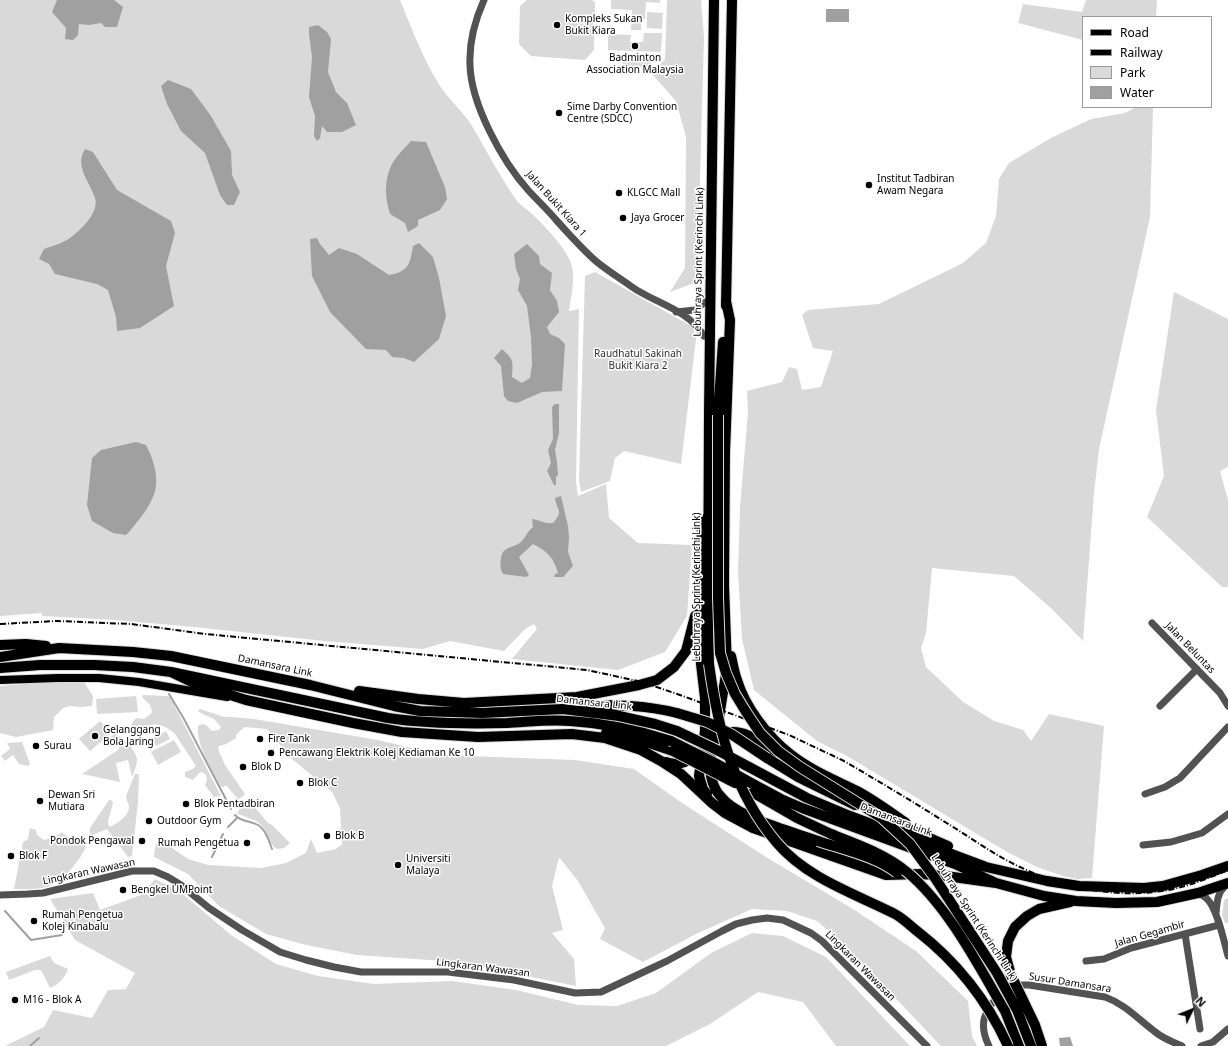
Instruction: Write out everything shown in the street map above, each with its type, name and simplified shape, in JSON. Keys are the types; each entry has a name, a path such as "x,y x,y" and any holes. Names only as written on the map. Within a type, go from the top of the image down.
{"highway":[{"name":"Lebuhraya Sprint (Kerinchi Link)","path":"732,0 726,300 714,414 708,624 709,664 714,699 724,739 732,766 743,793 756,815 778,843 794,859 838,887 895,914 949,958 972,983 988,1008 1008,1046"},
{"name":"Lebuhraya Sprint (Kerinchi Link)","path":"714,1 711,275 720,653 726,673 735,694 746,712 760,733 778,751 800,767 882,818 910,844 939,884 997,973 1017,1010 1031,1046"},
{"path":"711,275 705,302 704,336 703,490 700,596 701,664 705,698 705,731 699,776 703,789 725,813"},
{"path":"661,761 675,765 686,762 702,751 718,723 727,668 724,585 725,459 730,320 726,300"},
{"path":"310,685 418,699 464,703 577,697 639,685 657,680 674,667 686,652 700,596"},
{"path":"726,640 737,680 746,701 758,721 779,744 794,758 859,792 890,811 922,835"},
{"path":"0,645 26,644 59,648"},
{"name":"Damansara Link","path":"0,657 59,648 115,650 171,656 310,685 420,711 482,713 563,709 619,716 655,724 677,731 719,751 807,798 850,816 986,867 1079,886 1144,888 1169,884 1228,866"},
{"path":"701,664 705,675 710,678 720,676 727,668"},
{"name":"Damansara Link","path":"0,668 94,665 133,667 171,672 388,718 414,721 485,723 568,720 602,723 647,733 672,746 715,763 802,808 955,864 996,883 1044,896 1076,901 1116,903 1157,902 1198,893 1228,883"},
{"path":"171,672 196,684 246,700 402,732 500,737 572,734 605,738 641,750 661,761 681,774 725,813 753,828 886,875 921,874 996,883"},
{"path":"563,709 589,706 638,706 659,708 677,712 708,722 798,777 882,818"},
{"path":"414,721 433,727 468,730 584,730 615,734 672,746 797,818 883,856 907,872 925,889 939,906 1005,1011 1019,1046"},
{"path":"466,736 500,730"},
{"path":"984,976 923,896 894,870 879,862 764,822 739,811 726,802 716,790 712,780 710,760 712,748 716,740 726,733 737,733 750,736 895,823 1010,872"},
{"path":"1042,1046 1035,1025 1011,975 1006,957 1008,941 1015,927 1027,916 1039,910 1076,901"}],"main road":[{"path":"0,680 99,678 139,682 196,693 246,700"}],"street":[{"name":"Jalan Bukit Kiara 1","path":"484,0 478,13 471,43 470,65 474,95 484,120 511,167 528,190 578,244 598,263 638,291 695,324 704,336"},
{"path":"676,312 695,310 705,302"},
{"name":"Jalan Beluntas","path":"1152,623 1220,693 1228,706"},
{"path":"1160,706 1197,669"},
{"path":"1145,794 1165,787 1180,778 1228,728"},
{"path":"1142,845 1171,842 1202,833 1228,814"},
{"name":"Lingkaran Wawasan","path":"0,895 43,892 123,873 154,871 181,885 209,908 242,930 280,952 306,960 334,968 361,972 448,972 514,980 575,993 601,992 636,977 736,924 767,918 783,920 811,933 822,941 927,1046"},
{"path":"1216,914 1218,898 1221,890 1228,883"},
{"path":"1198,893 1210,902 1216,914 1228,956"},
{"name":"Jalan Gegambir","path":"1086,961 1104,959 1131,948 1219,925"},
{"path":"1186,934 1200,1029"},
{"name":"Susur Damansara","path":"989,1046 985,1037 984,1020 986,1012 1001,994 1010,988 1018,985 1029,985 1105,997 1114,1000 1130,1010 1154,1032 1169,1041 1182,1046"},
{"path":"1201,1046 1213,1042 1228,1028"}],"green space":[{"path":"0,0 400,0 423,55 440,86 478,135 499,173 517,201 554,236 571,263 573,281 569,311 579,309 576,482 578,496 606,484 609,518 638,543 692,545 687,616 665,652 618,670 512,659 537,629 534,624 525,629 504,651 450,641 423,649 324,641 115,620 42,616 42,613 0,616"},
{"name":"Kompleks Sukan Bukit Kiara","path":"527,0 592,0 595,2 594,50 585,60 531,56 519,44 520,6"},
{"name":"Badminton Association Malaysia","path":"611,0 660,0 660,3 646,2 645,19 641,18 641,30 631,30 632,10 611,9"},
{"path":"667,0 701,0 704,37 697,282 670,292 685,268 686,137 676,101 652,74 665,59"},
{"path":"1086,0 1157,0 1156,16 1082,16 1082,40 1018,23 1023,4 1082,12"},
{"name":"Badminton Association Malaysia","path":"647,12 663,13 662,29 647,28"},
{"name":"Badminton Association Malaysia","path":"644,33 662,33 661,52 608,50 608,34 631,35 630,42 643,42"},
{"name":"Badminton Association Malaysia","path":"623,57 651,57 651,67 639,67 639,70 623,70"},
{"path":"1134,108 1153,108 1150,217 1099,449 1094,493 1083,641 1052,609 1014,576 932,568 926,633 921,648 926,667 963,702 994,721 1023,730 1031,741 1049,714 1104,726 1092,878 1078,879 1063,876 1037,867 1007,852 847,756 817,741 754,690 742,639 738,572 740,507 748,412 747,391 782,382 789,367 797,369 802,390 821,387 833,351 813,348 802,315 808,310 879,304 963,263 986,243 996,216 999,179 1009,163 1051,138 1091,119 1125,113"},
{"name":"Raudhatul Sakinah Bukit Kiara 2","path":"595,272 693,327 696,339 681,464 624,451 615,458 610,481 581,492 579,480 585,276"},
{"path":"1174,292 1228,319 1228,467 1220,471 1228,500 1228,587 1222,587 1147,517 1164,476 1156,410"},
{"path":"84,682 93,696 92,706 70,706 63,708 54,717 53,730 16,737 0,733 0,686 36,683"},
{"path":"143,695 170,697 221,796 214,797 205,785 207,780 206,775 202,772 199,773 193,780 185,777 185,772 196,766 175,734 170,730 156,724 134,730 132,729 131,725 136,718 144,719 151,714 152,711 150,705 142,697"},
{"path":"136,696 138,712 97,714 96,699"},
{"path":"200,709 224,717 254,719 378,740 441,755 575,760 634,769 682,803 766,857 853,909 916,951 968,1001 972,1036 977,1046 941,1046 842,942 817,921 787,911 752,909 696,934 643,962 600,939 605,928 578,881 559,857 552,886 563,930 552,933 574,959 576,986 458,962 357,955 306,945 266,934 219,906 188,874 154,857 156,845 162,841 188,859 208,865 261,868 286,863 306,853 311,839 317,853 336,849 342,844 340,808 332,792 292,759 267,729 244,727 236,735 236,738 219,746 218,749 225,765 245,794 238,799 226,785 221,787 205,757 199,740 198,726 202,724 206,725 212,731 219,730 221,727 214,719 198,711"},
{"name":"Gelanggang Bola Jaring","path":"100,721 111,733 90,751 79,739"},
{"path":"166,731 170,739 156,746 152,739"},
{"path":"114,734 125,740 136,756 137,759 132,777 128,760 116,763 120,782 82,774 118,750 120,746 119,742 111,737"},
{"path":"174,740 181,752 158,765 151,752"},
{"path":"22,742 30,764 28,766 19,764 13,755 5,761 1,756 10,749 7,743"},
{"path":"135,774 139,774 138,802 132,856 128,857 107,829 90,836 90,828 109,800 113,802 108,821 110,827 126,816 129,806 126,796"},
{"path":"250,801 267,822 290,843 284,848 277,849 274,847 259,823 237,813"},
{"path":"30,828 36,830 37,835 44,840 53,838 62,832 77,843 83,839 86,847 79,859 69,871 52,885 38,889 14,889 23,842 28,839"},
{"path":"155,879 179,891 231,935 276,964 318,976 374,984 452,981 516,990 578,1005 617,1006 656,993 711,953 752,933 783,936 826,957 910,1046 836,1046 803,1002 758,992 710,1024 666,1046 5,1046 44,1027 53,1010 92,1018 108,990 126,989 135,973 75,940 50,899 93,893 100,910 141,895"},
{"path":"1228,898 1228,923 1225,923 1222,915 1224,900"},
{"path":"50,956 54,963 68,969 63,978 53,987 50,988 41,970 35,970 9,980 6,972"}],"water":[{"path":"57,0 114,0 123,7 117,27 105,27 101,23 89,25 79,24 78,35 73,40 65,39 66,28 52,12"},
{"path":"826,9 849,9 849,22 826,22"},
{"path":"318,25 327,32 331,39 328,72 336,92 347,103 356,125 342,132 327,132 322,126 320,138 317,141 314,136 315,116 309,97 312,57 309,27"},
{"path":"168,80 191,89 211,116 231,151 232,175 240,192 234,205 227,205 220,195 205,153 181,131 167,104 161,86"},
{"path":"411,141 426,142 445,187 447,199 440,210 418,220 418,226 408,232 405,223 390,214 387,202 386,184 391,166 397,156"},
{"path":"85,149 93,152 117,190 171,221 175,233 166,266 174,306 140,328 117,331 116,317 108,290 97,284 55,274 49,264 39,259 44,249 64,241 77,233 87,222 94,210 96,204 95,198 84,174 81,162"},
{"path":"317,238 329,255 339,248 357,254 389,275 396,274 405,269 411,257 413,246 419,243 433,257 439,278 446,316 439,339 414,362 404,358 392,357 386,350 366,349 330,312 312,276 310,239"},
{"path":"527,244 539,256 540,264 552,273 550,290 557,301 559,312 547,327 550,334 559,338 565,344 562,391 542,392 517,403 508,401 504,396 501,366 494,358 502,349 511,358 513,367 512,377 522,383 530,378 532,365 531,337 527,306 518,290 520,279 516,269 514,254"},
{"path":"555,404 559,404 559,433 555,450 558,475 556,477 556,485 554,485 547,471 551,463 548,450 553,439 552,407"},
{"path":"136,442 146,445 152,457 156,478 155,492 145,512 126,535 113,533 92,521 87,505 92,458 101,450"},
{"path":"561,496 568,526 568,552 573,566 563,577 554,577 555,574 558,573 552,559 546,552 533,544 519,557 529,575 526,577 503,574 500,565 503,552 523,540 529,530 533,527 532,519 553,523 559,513 555,498"},
{"path":"1070,1037 1073,1046 1060,1046 1059,1038"}],"waterway":[{"path":"169,694 184,719 231,809"},
{"path":"235,815 240,819 261,827 267,836 272,849"},
{"path":"228,827 237,818"},
{"path":"212,857 223,834"},
{"path":"5,911 31,940 62,935"},
{"path":"30,1046 39,1038"}],"railway":[{"path":"0,624 57,621 131,624 205,634 587,670 642,682 789,735 844,761 920,806 1001,857 1020,867 1054,881 1090,890 1144,893 1179,888 1228,870"}],"place":[{"name":"Kompleks Sukan Bukit Kiara","path":"557,25"},
{"name":"Badminton Association Malaysia","path":"635,46"},
{"name":"Sime Darby Convention Centre (SDCC)","path":"559,113"},
{"name":"Institut Tadbiran Awam Negara","path":"869,185"},
{"name":"KLGCC Mall","path":"619,193"},
{"name":"Jaya Grocer","path":"623,218"},
{"name":"Gelanggang Bola Jaring","path":"95,736"},
{"name":"Fire Tank","path":"260,739"},
{"name":"Surau","path":"36,746"},
{"name":"Pencawang Elektrik Kolej Kediaman Ke 10","path":"271,753"},
{"name":"Blok D","path":"243,767"},
{"name":"Blok C","path":"300,783"},
{"name":"Dewan Sri Mutiara","path":"40,801"},
{"name":"Blok Pentadbiran","path":"186,804"},
{"name":"Outdoor Gym","path":"149,821"},
{"name":"Blok B","path":"327,836"},
{"name":"Pondok Pengawal","path":"142,841"},
{"name":"Rumah Pengetua","path":"247,843"},
{"name":"Blok F","path":"11,856"},
{"name":"Universiti Malaya","path":"398,865"},
{"name":"Bengkel UMPoint","path":"123,890"},
{"name":"Rumah Pengetua Kolej Kinabalu","path":"34,921"},
{"name":"M16 - Blok A","path":"15,1000"}]}
